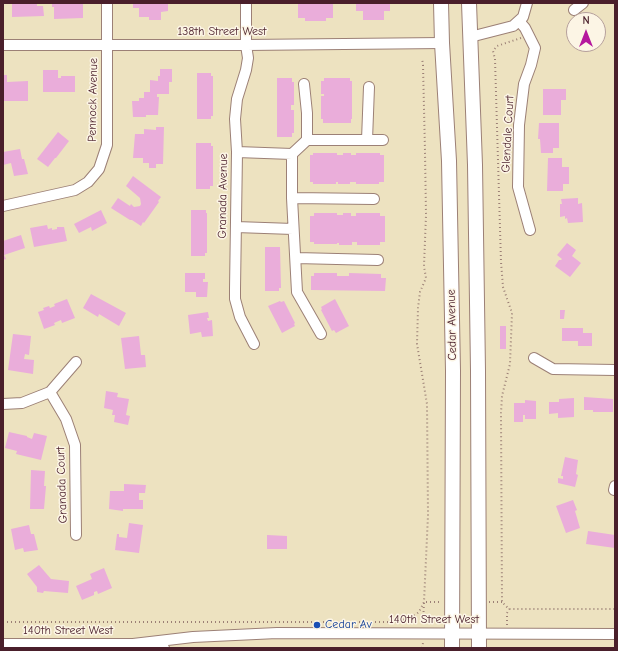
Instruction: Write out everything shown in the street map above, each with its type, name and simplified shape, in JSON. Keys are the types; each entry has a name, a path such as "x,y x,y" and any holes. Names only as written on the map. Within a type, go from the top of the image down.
{"highway":[{"name":"Cedar Avenue","path":"441,3 449,161 453,371 452,648"},
{"name":"Cedar Avenue","path":"469,3 473,93 478,371 479,648"}],"street":[{"name":"Pennock Avenue","path":"3,206 75,190 88,182 99,169 107,145 107,3"},
{"name":"Granada Avenue","path":"246,3 246,45 248,58 246,70 238,95 236,109 236,299 240,317 254,344"},
{"path":"470,36 516,24 523,18 527,3"},
{"path":"574,10 583,3"},
{"name":"Glendale Court","path":"516,24 525,28 535,48 524,84 519,125 518,188 530,230"},
{"name":"138th Street West","path":"3,44 246,45 442,43"},
{"path":"304,84 307,113 307,140"},
{"path":"366,140 369,87"},
{"path":"237,152 292,154 307,140 383,140"},
{"path":"292,154 293,229 297,292 321,334"},
{"path":"292,198 374,199"},
{"path":"236,227 293,229"},
{"path":"296,258 378,260"},
{"path":"534,358 553,369 615,370"},
{"path":"3,404 22,403 50,392 76,362"},
{"name":"Granada Court","path":"50,392 66,419 75,445 76,535"},
{"name":"140th Street West","path":"3,644 133,644 193,637 277,633 615,634"},
{"name":"140th Street West","path":"133,644 164,648"}],"path":[{"path":"529,36 497,46 493,51 495,67 501,262 503,287 512,313 510,364 502,396 501,413 502,602 509,609 615,609"},
{"path":"3,622 393,622 415,616 419,612 424,602 428,515 427,404 416,339 420,292 426,278 424,266 426,215 422,58"}],"building":[{"path":"12,3 37,3 37,6 43,6 44,16 12,17"},
{"path":"52,3 83,3 83,18 54,19 54,7 52,7"},
{"path":"133,3 168,3 168,11 161,12 161,20 149,20 149,17 139,17 139,8 133,8"},
{"path":"298,3 333,3 333,18 326,18 326,21 305,21 305,18 298,18"},
{"path":"356,3 390,3 390,11 384,11 384,20 363,20 363,11 356,11"},
{"path":"160,69 172,69 172,82 169,82 169,94 157,94 157,97 159,97 158,115 133,117 132,101 139,101 139,98 144,98 144,92 150,92 150,80 158,81"},
{"path":"43,70 58,70 58,78 61,78 61,76 75,76 75,92 43,92"},
{"path":"197,73 211,73 211,76 213,76 213,116 211,116 211,119 197,119"},
{"path":"3,75 7,75 7,82 28,81 28,101 3,101"},
{"path":"277,78 292,78 292,82 294,82 294,105 291,105 291,110 294,110 294,133 292,133 292,137 277,137"},
{"path":"324,78 350,78 350,81 352,81 351,123 323,123 323,119 321,119 321,96 324,96 324,94 321,94 321,81 324,81"},
{"path":"543,89 566,89 566,100 561,100 561,115 543,115"},
{"path":"539,123 559,123 559,148 553,148 553,153 541,153 540,139 538,139"},
{"path":"156,127 164,127 163,164 156,164 156,168 149,168 149,163 143,163 143,158 133,158 135,134 144,134 144,129 156,130"},
{"path":"58,132 69,141 48,167 37,159"},
{"path":"196,143 211,143 211,146 213,146 213,186 210,186 210,189 196,189"},
{"path":"20,149 28,174 14,176 11,163 3,165 3,152"},
{"path":"313,153 337,153 337,155 343,155 343,153 351,153 351,155 356,155 356,153 380,153 380,155 384,155 384,182 379,182 379,184 356,184 356,182 350,182 350,184 338,184 338,182 336,182 336,184 313,184 313,182 310,182 310,155 313,155"},
{"path":"548,158 562,158 562,167 569,167 569,184 563,184 563,191 547,191"},
{"path":"133,176 161,197 141,226 111,208 118,198 130,206 131,204 134,207 140,206 140,198 126,186"},
{"path":"578,198 578,204 582,203 583,222 568,223 565,216 560,217 560,204 562,204 561,199"},
{"path":"101,210 107,223 92,231 91,227 79,233 74,224"},
{"path":"191,210 206,210 207,213 207,253 205,253 205,256 191,256"},
{"path":"314,213 337,213 337,215 343,215 343,213 351,213 351,216 356,216 356,213 380,213 380,216 385,216 385,242 380,242 380,245 357,245 357,242 352,242 352,245 339,245 339,243 314,244 314,242 310,242 310,216 314,216"},
{"path":"47,225 48,229 52,228 52,230 57,229 57,227 64,227 67,241 34,247 30,228"},
{"path":"21,235 25,248 4,255 6,259 3,260 3,241"},
{"path":"567,243 576,250 572,256 581,263 570,277 555,266 559,260 562,259 557,255"},
{"path":"265,247 280,247 281,288 279,288 279,291 265,291"},
{"path":"185,273 205,273 205,279 203,279 203,282 208,282 207,297 196,297 196,292 185,292"},
{"path":"314,273 337,273 337,276 349,276 349,273 381,274 381,278 386,278 385,291 311,290 311,276 314,276"},
{"path":"91,294 126,313 119,326 99,314 98,317 83,308"},
{"path":"67,299 75,318 62,323 61,320 54,323 55,325 44,329 38,312 44,310 43,308 49,306 50,308 55,306 54,304"},
{"path":"335,299 349,326 336,333 334,330 332,331 321,310 321,307"},
{"path":"284,301 295,323 295,326 282,333 268,306"},
{"path":"560,310 565,310 564,319 560,319"},
{"path":"208,312 208,321 212,320 213,336 202,337 201,332 190,334 188,315"},
{"path":"500,326 506,326 506,349 500,349"},
{"path":"562,328 583,328 583,333 592,333 592,346 578,346 578,341 562,341"},
{"path":"13,334 31,336 29,355 25,354 24,359 34,360 33,374 8,370"},
{"path":"139,336 141,355 145,355 146,367 125,369 121,338"},
{"path":"106,391 118,393 117,397 129,399 126,415 130,416 128,425 114,422 115,415 112,415 113,410 104,408"},
{"path":"584,397 613,399 613,412 593,412 593,410 584,410"},
{"path":"574,398 574,417 558,418 558,413 549,414 549,402 559,402 559,399"},
{"path":"525,400 536,401 536,419 525,419 525,415 523,415 523,422 514,422 514,403 525,403"},
{"path":"9,432 27,436 32,439 34,433 47,436 41,460 16,454 17,451 5,448"},
{"path":"565,457 578,460 576,474 578,475 575,487 558,483 558,478 563,479 563,476 561,476"},
{"path":"31,470 45,471 44,486 46,486 44,509 30,509"},
{"path":"124,484 146,485 145,493 139,493 139,500 143,500 143,509 123,509 123,511 109,509 110,491 124,491"},
{"path":"573,500 577,510 575,511 580,528 566,533 556,506"},
{"path":"129,523 143,525 139,553 115,550 117,534 119,534 119,537 127,538"},
{"path":"29,525 31,534 34,534 38,550 24,552 23,548 15,550 11,529"},
{"path":"588,531 615,535 615,548 586,544"},
{"path":"267,535 287,536 287,549 267,549"},
{"path":"39,565 51,579 69,581 68,593 44,591 43,593 37,592 37,587 27,574"},
{"path":"104,568 112,588 98,594 97,591 94,592 94,595 82,600 76,586 92,579 90,574"}],"place":[{"name":"Cedar Av","path":"317,625"}]}
